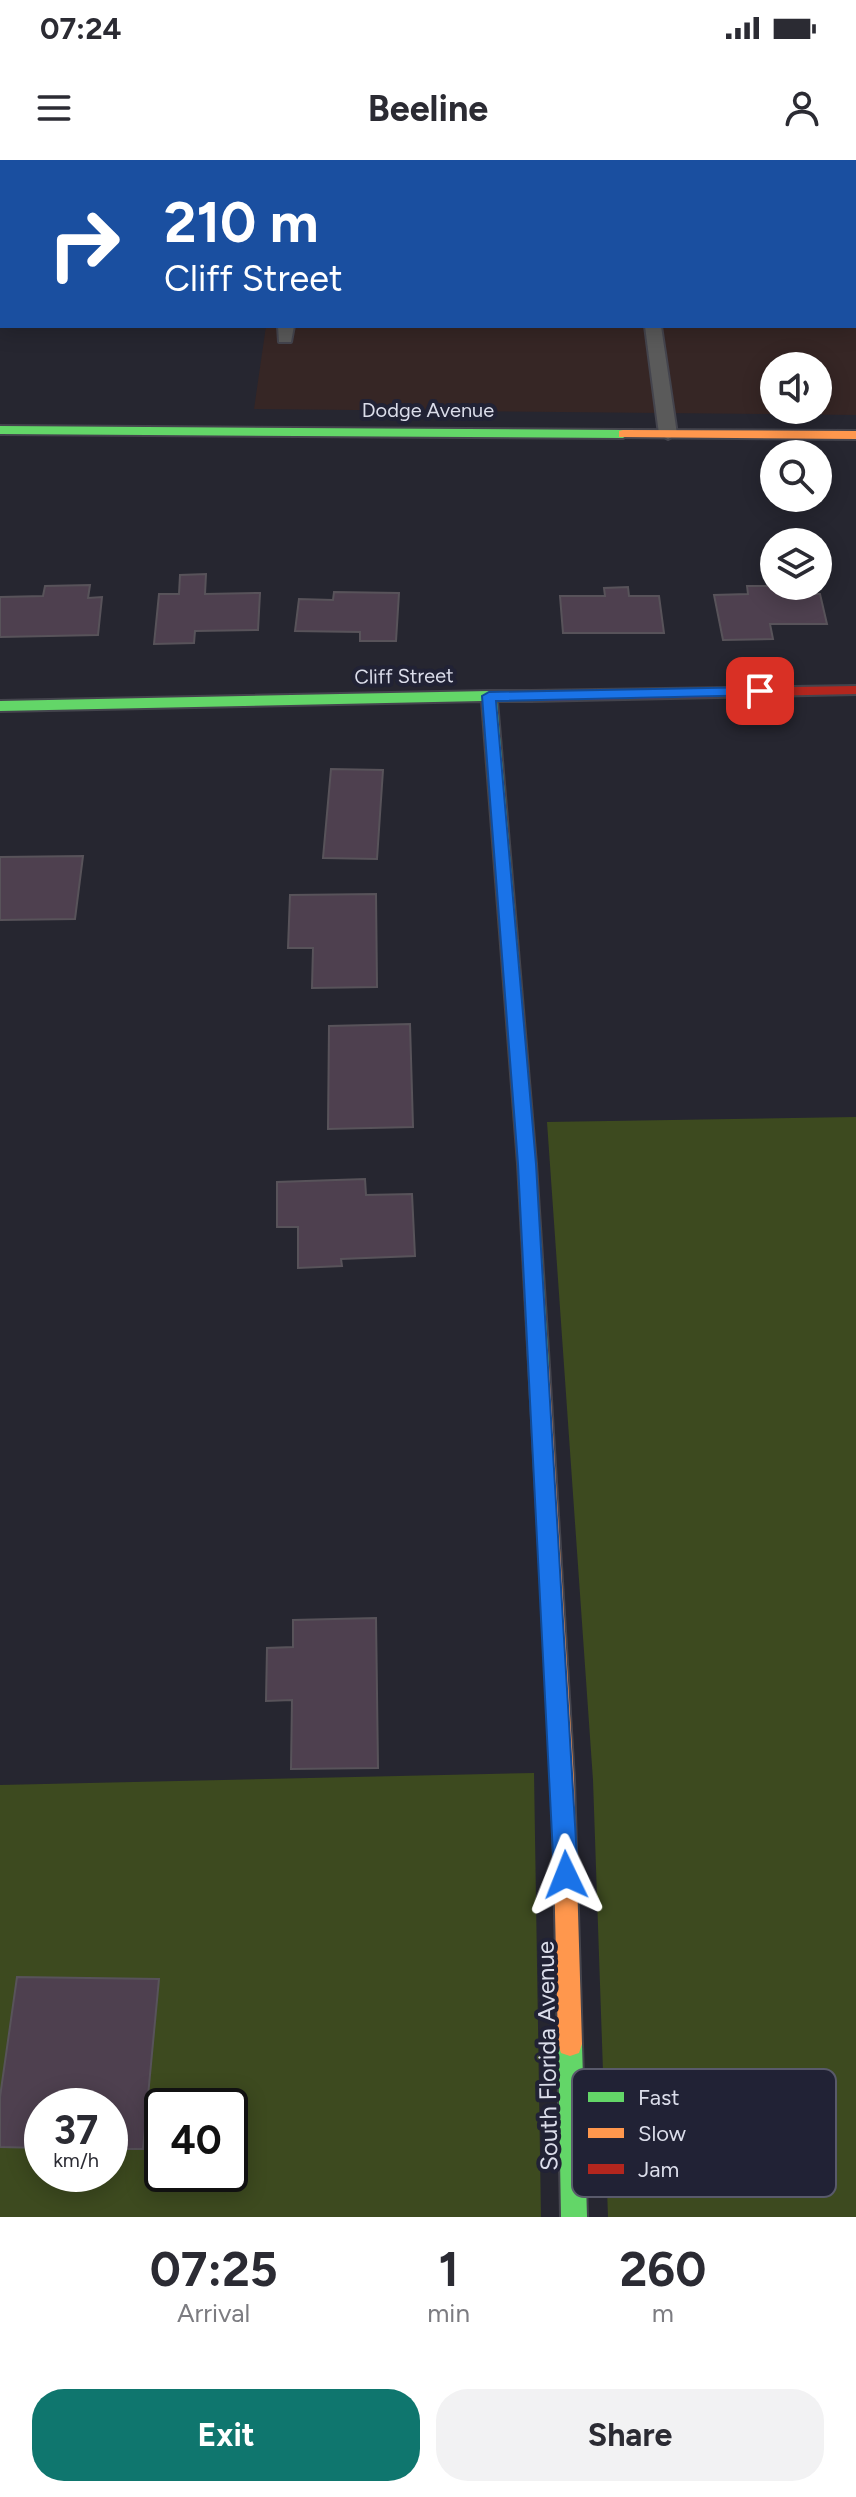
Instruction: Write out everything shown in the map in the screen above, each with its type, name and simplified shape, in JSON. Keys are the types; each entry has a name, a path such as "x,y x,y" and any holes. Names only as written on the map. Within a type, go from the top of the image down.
{"street":[{"name":"Dodge Avenue","path":"0,430 856,435"},
{"name":"Cliff Street","path":"0,706 856,690"},
{"name":"South Florida Avenue","path":"489,696 527,1164 563,1780 572,2138"},
{"name":"South Florida Avenue","path":"573,2197 574,2217"}],"lane":[{"path":"653,328 668,434"}],"shaded area":[{"path":"266,328 856,328 856,415 832,415 832,352 760,352 760,414 254,409"}],"green space":[{"path":"856,1117 856,2217 608,2217 607,2197 836,2197 836,2069 603,2069 593,1780 547,1122"},
{"path":"534,1773 541,2217 0,2217 0,1785"}],"building":[{"path":"206,574 205,594 260,593 258,630 195,631 194,643 154,644 159,594 179,594 180,575"},
{"path":"90,585 88,598 102,597 98,635 0,637 0,597 43,596 45,586"},
{"path":"747,586 760,586 760,600 821,600 827,624 770,624 773,639 723,640 714,595 748,594"},
{"path":"628,587 629,596 659,596 664,633 563,633 560,596 605,596 604,588"},
{"path":"334,592 399,593 396,641 360,641 360,632 295,631 299,599 333,600"},
{"path":"331,769 383,770 377,859 323,858"},
{"path":"83,856 75,919 0,920 0,857"},
{"path":"376,894 377,987 312,988 313,948 288,948 290,895"},
{"path":"410,1024 413,1127 328,1129 329,1026"},
{"path":"365,1179 366,1195 412,1194 415,1256 341,1259 342,1266 298,1268 298,1227 277,1227 277,1182"},
{"path":"376,1618 378,1768 291,1769 292,1700 266,1701 267,1648 293,1647 293,1620"},
{"path":"17,1977 159,1979 149,2088 144,2088 143,2149 128,2149 128,2088 24,2088 24,2148 0,2147 0,2097"}],"traffic: fast":[{"path":"0,430 623,434"},
{"path":"489,696 527,1164 539,1366"},
{"path":"0,706 531,696"},
{"path":"570,2044 572,2130"},
{"path":"574,2197 574,2217"}],"traffic: slow":[{"path":"623,434 856,435"},
{"path":"539,1366 563,1780 570,2044"}],"traffic: jam":[{"path":"531,696 856,690"}],"route":[{"path":"566,1875 527,1164 489,696 760,691"}]}
